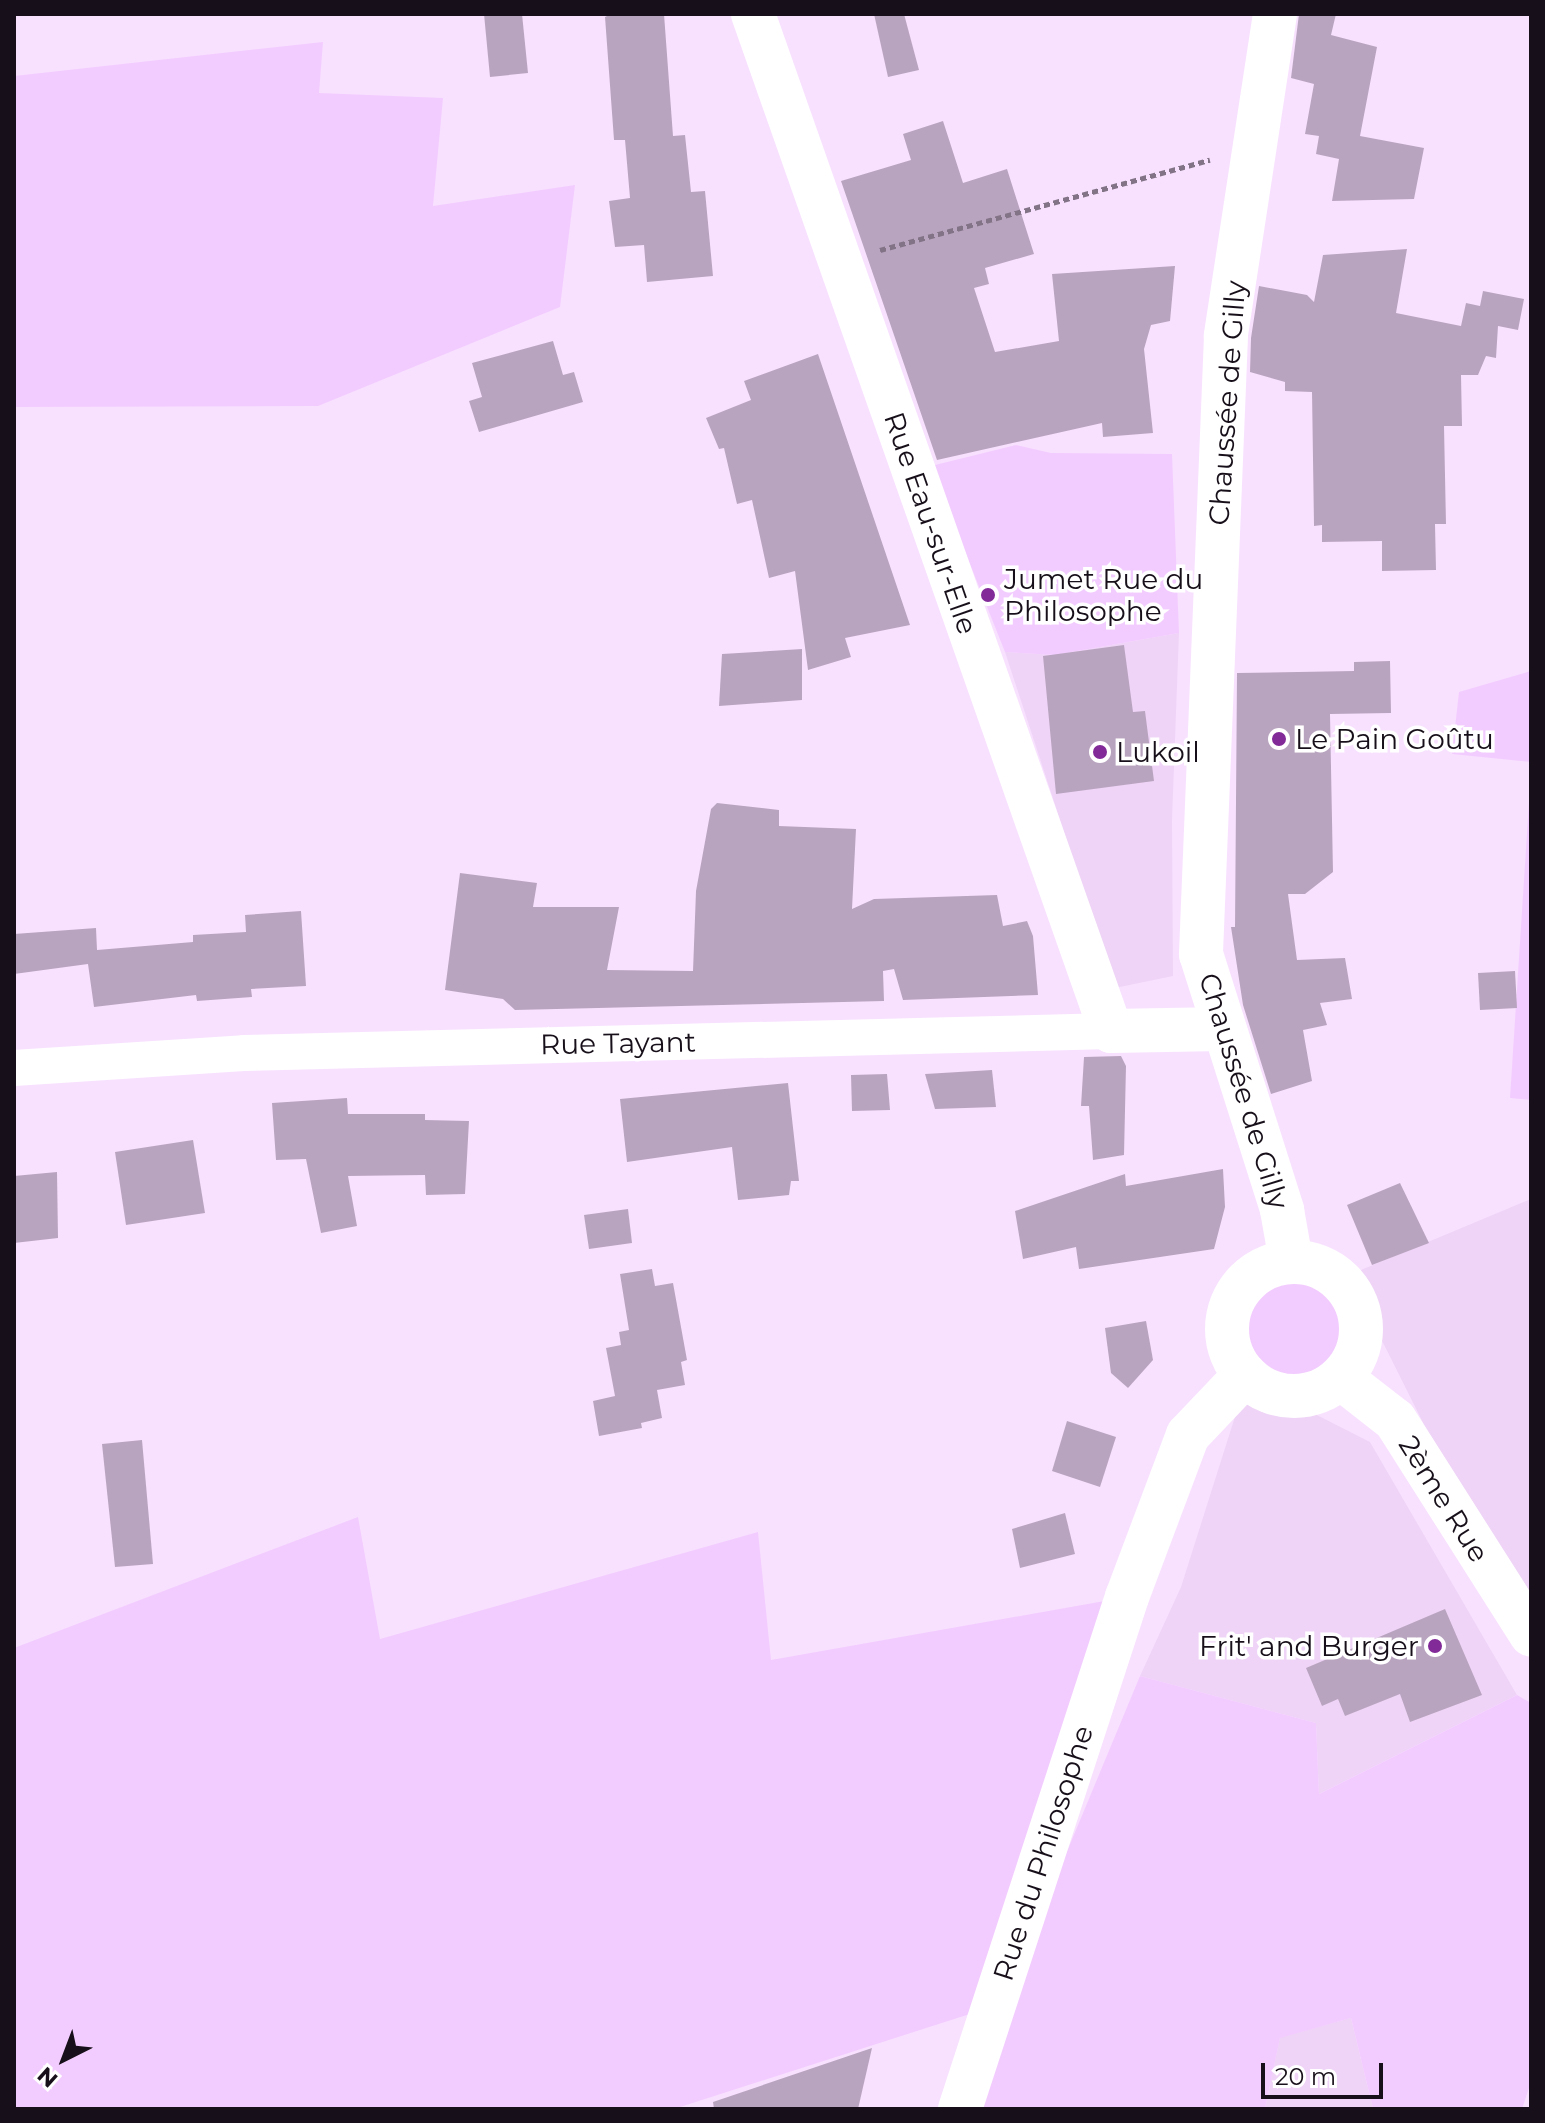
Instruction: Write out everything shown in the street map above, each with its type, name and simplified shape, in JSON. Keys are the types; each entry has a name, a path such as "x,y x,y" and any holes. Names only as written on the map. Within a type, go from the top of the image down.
{"main road":[{"name":"Rue Eau-sur-Elle","path":"753,14 1111,1031"},
{"name":"Chaussée de Gilly","path":"1275,14 1226,336 1201,954 1222,1029 1278,1197 1291,1261"},
{"name":"Rue Tayant","path":"1111,1031 1222,1029"},
{"path":"1291,1261 1320,1267 1353,1296 1361,1339 1341,1378 1303,1395 1282,1395 1245,1375 1232,1355 1229,1309 1240,1289 1263,1268 1291,1261"},
{"name":"Rue du Philosophe","path":"960,2109 1127,1597 1188,1435 1245,1375"},
{"name":"2ème Rue","path":"1341,1378 1395,1420 1531,1634"}],"street":[{"name":"Rue Tayant","path":"14,1068 244,1053 1111,1031"}],"path":[{"path":"839,261 1254,149"}],"shaded area":[{"path":"323,42 319,93 443,98 433,206 575,185 560,307 318,406 14,407 14,76"},
{"path":"1016,445 1051,453 1172,454 1179,633 1055,655 1005,652 931,466"},
{"path":"1179,633 1172,820 1173,976 1115,988 1005,652 1055,655"},
{"path":"1531,671 1531,762 1452,754 1459,692"},
{"path":"1531,771 1531,1100 1510,1098"},
{"path":"1531,1199 1531,1638 1349,1275"},
{"path":"1294,1262 1319,1267 1341,1281 1355,1303 1360,1328 1355,1353 1341,1375 1319,1389 1294,1394 1269,1389 1247,1375 1233,1353 1228,1328 1233,1303 1247,1281 1269,1267"},
{"path":"1239,1404 1303,1408 1370,1442 1517,1695 1319,1794 1316,1723 1140,1676 1181,1587"},
{"path":"358,1517 380,1639 758,1532 771,1660 1127,1597 973,2013 674,2109 14,2109 14,1648"},
{"path":"1140,1676 1316,1723 1319,1794 1517,1695 1531,1703 1531,2082 1522,2109 1373,2109 1351,2018 1280,2038 1265,2109 960,2109"},
{"path":"1351,2018 1373,2109 1265,2109 1280,2037"}],"building":[{"path":"484,14 522,14 528,73 490,77"},
{"path":"611,14 664,14 673,136 685,135 691,192 705,191 713,276 647,282 644,245 615,247 609,201 630,198 625,140 614,140 605,17"},
{"path":"874,14 904,14 919,70 888,77"},
{"path":"1299,14 1336,14 1331,35 1377,47 1360,136 1424,148 1414,199 1332,201 1339,159 1316,154 1319,136 1305,134 1314,84 1291,78"},
{"path":"943,121 963,183 1007,169 1034,254 985,268 989,284 974,288 995,352 1059,341 1052,274 1175,266 1170,321 1151,325 1144,349 1153,433 1103,437 1102,423 937,460 841,181 911,160 903,134"},
{"path":"1407,249 1396,313 1461,326 1466,303 1480,306 1483,291 1524,299 1518,330 1498,326 1496,358 1486,356 1478,375 1461,375 1462,426 1444,426 1446,524 1435,524 1436,570 1382,571 1382,541 1322,542 1322,525 1314,526 1312,392 1285,391 1285,382 1250,372 1251,338 1259,286 1307,295 1314,302 1323,255"},
{"path":"553,341 563,375 574,372 583,402 479,432 469,401 482,397 472,363"},
{"path":"818,354 910,625 845,638 851,657 808,670 795,571 769,578 752,500 737,504 724,448 719,449 706,418 751,400 744,381"},
{"name":"Lukoil","path":"1124,645 1133,712 1145,711 1154,781 1056,794 1043,656"},
{"path":"802,649 802,700 719,706 722,654"},
{"path":"1390,661 1391,713 1330,714 1333,872 1305,894 1288,894 1297,960 1345,958 1352,999 1320,1003 1327,1025 1303,1030 1312,1081 1271,1094 1243,1005 1231,927 1235,927 1237,673 1354,671 1354,662"},
{"path":"717,803 779,810 779,826 856,829 852,909 874,899 997,895 1003,926 1027,921 1033,936 1038,995 903,1000 894,969 883,971 884,1001 515,1010 503,999 445,990 460,873 537,883 533,907 619,907 607,970 693,971 696,891 711,809"},
{"path":"301,911 306,986 251,989 252,997 197,1001 196,995 94,1007 88,964 14,974 14,934 96,928 97,950 193,942 193,935 246,932 245,915"},
{"path":"1515,971 1517,1008 1480,1010 1478,973"},
{"path":"1121,1056 1126,1066 1124,1155 1093,1160 1089,1106 1081,1106 1084,1057"},
{"path":"992,1070 996,1107 935,1109 925,1074"},
{"path":"887,1074 890,1110 852,1111 851,1075"},
{"path":"788,1083 799,1181 791,1181 789,1195 738,1200 732,1147 627,1162 620,1099"},
{"path":"347,1098 348,1114 425,1114 425,1120 469,1121 465,1194 426,1195 425,1175 348,1176 357,1226 321,1233 306,1159 276,1160 272,1103"},
{"path":"193,1140 205,1213 126,1225 115,1152"},
{"path":"1223,1169 1225,1207 1214,1249 1079,1269 1076,1247 1023,1259 1015,1211 1125,1174 1126,1186"},
{"path":"57,1172 58,1238 14,1243 14,1176"},
{"path":"1400,1183 1429,1243 1372,1265 1347,1205"},
{"path":"628,1209 632,1243 589,1249 584,1215"},
{"path":"652,1269 655,1286 673,1283 687,1360 681,1362 685,1385 657,1390 662,1418 641,1423 642,1428 599,1436 593,1401 615,1396 606,1348 621,1345 619,1332 629,1330 620,1274"},
{"path":"1146,1321 1153,1360 1128,1388 1111,1373 1105,1328"},
{"path":"1067,1421 1116,1437 1100,1487 1052,1471"},
{"path":"142,1440 153,1564 115,1567 102,1444"},
{"path":"1065,1513 1075,1554 1020,1568 1012,1529"},
{"path":"1445,1609 1482,1695 1410,1722 1400,1694 1345,1716 1338,1699 1322,1706 1306,1668"},
{"path":"872,2048 858,2109 714,2109 713,2102"}],"place":[{"name":"Jumet Rue du Philosophe","path":"988,595"},
{"name":"Le Pain Goûtu","path":"1279,739"},
{"name":"Lukoil","path":"1100,752"},
{"name":"Frit' and Burger","path":"1435,1646"}]}
